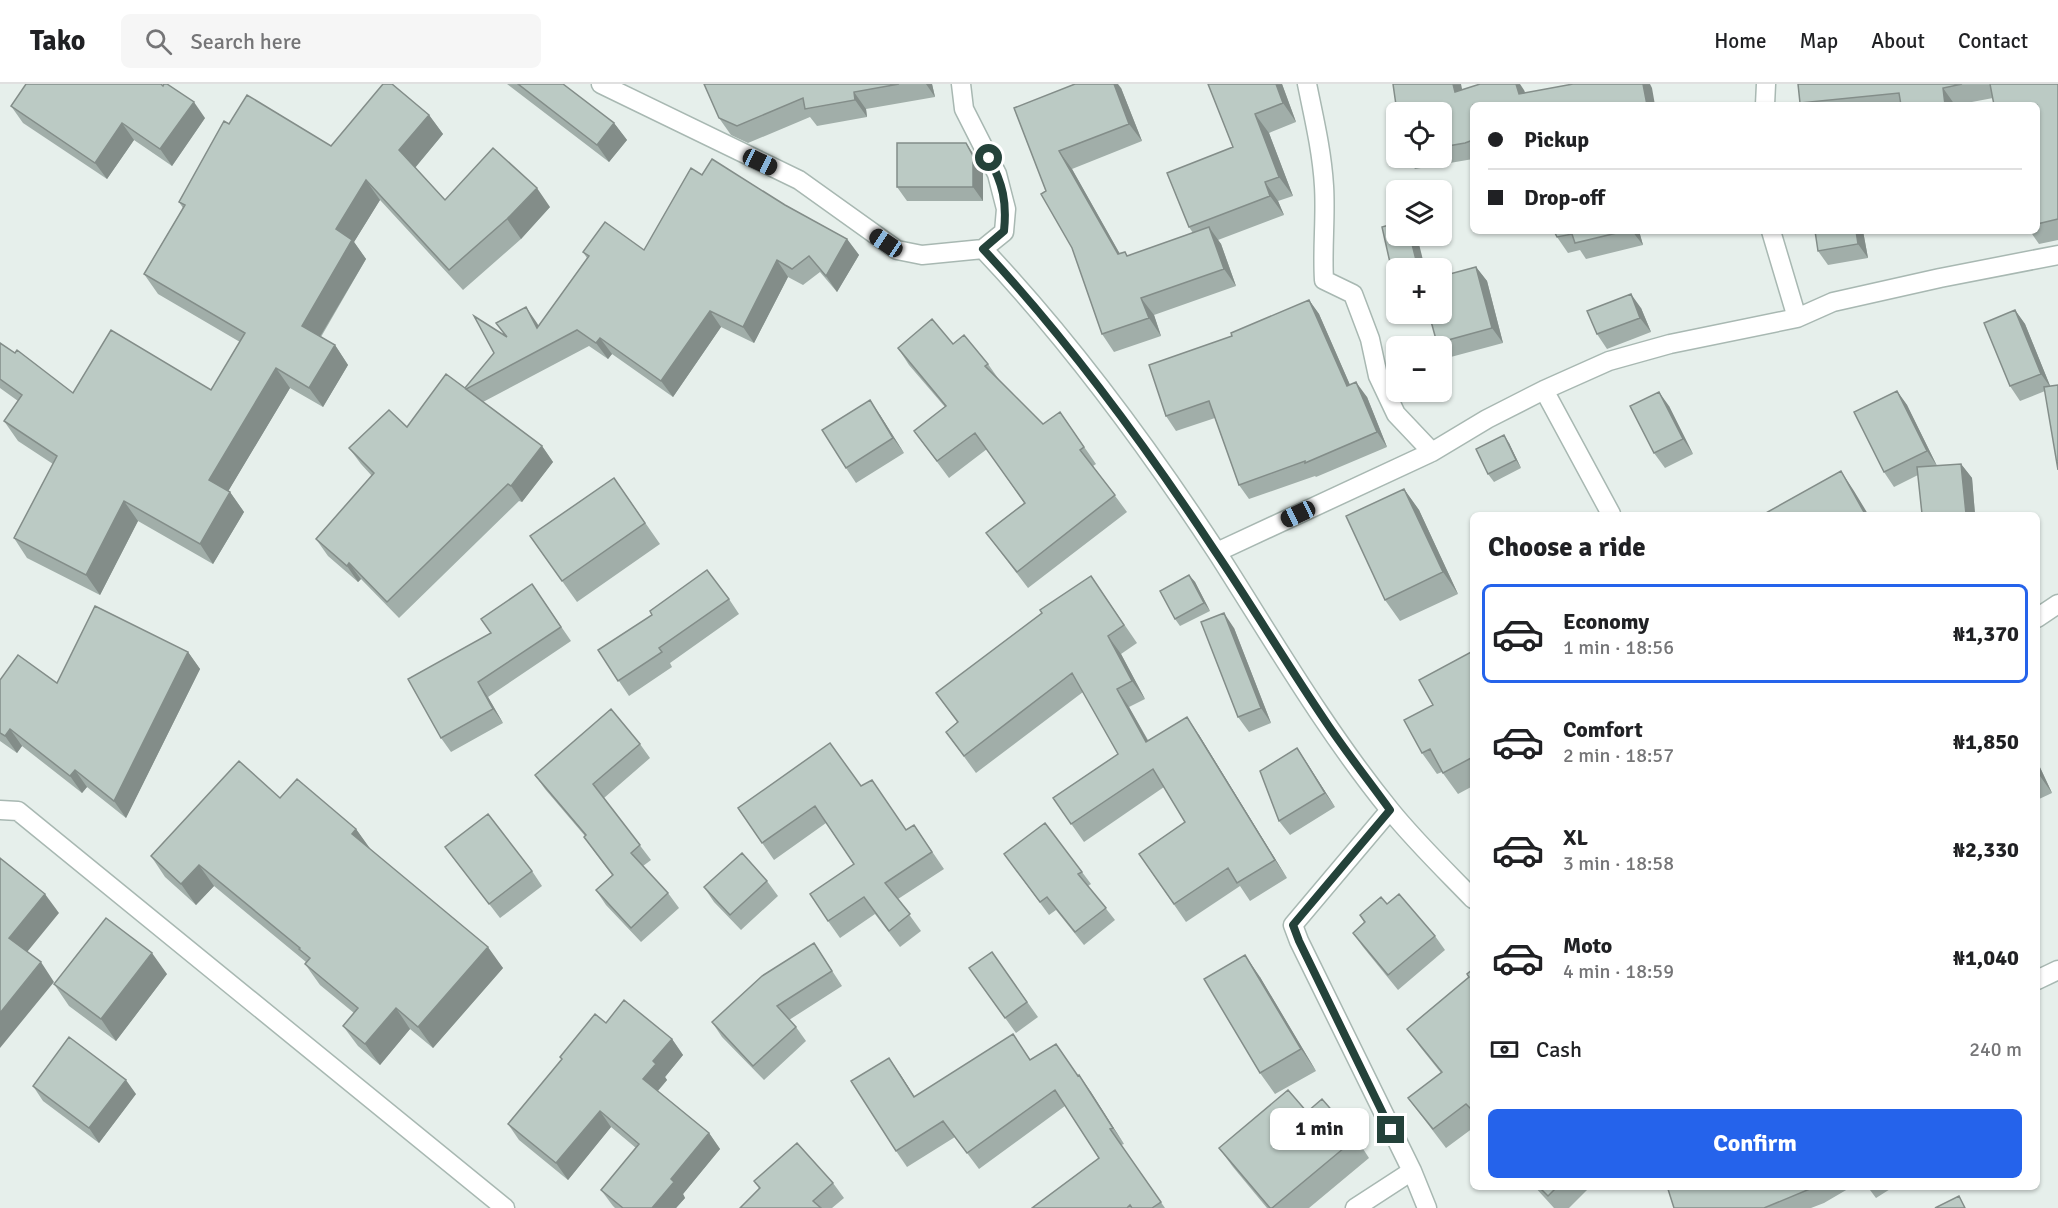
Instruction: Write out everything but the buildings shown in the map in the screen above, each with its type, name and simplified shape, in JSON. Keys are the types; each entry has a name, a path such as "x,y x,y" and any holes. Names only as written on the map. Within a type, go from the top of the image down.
{"street":[{"path":"602,84 799,180 897,250 922,255 983,249 1004,231 1006,209 997,174 964,109 961,84"},
{"path":"1307,84 1324,185 1324,280 1353,294 1370,339 1378,376 1396,414 1432,452"},
{"path":"1765,102 1766,84"},
{"path":"1772,234 1797,318"},
{"path":"983,249 1023,291 1090,373 1161,471 1328,724 1390,810 1470,896"},
{"path":"1216,552 1432,452 1487,419 1609,361 1670,344 1797,318 1833,302 2058,255"},
{"path":"1545,390 1610,512"},
{"path":"2040,616 2058,604"},
{"path":"0,810 18,811 505,1208"},
{"path":"1390,810 1293,925 1412,1172 1427,1208"},
{"path":"2040,979 2058,970"},
{"path":"1355,1208 1412,1172"}],"route":[{"path":"989,158 997,174 1006,209 1004,231 983,249 1023,291 1090,373 1161,471 1328,724 1390,810 1293,925 1391,1130"}]}
